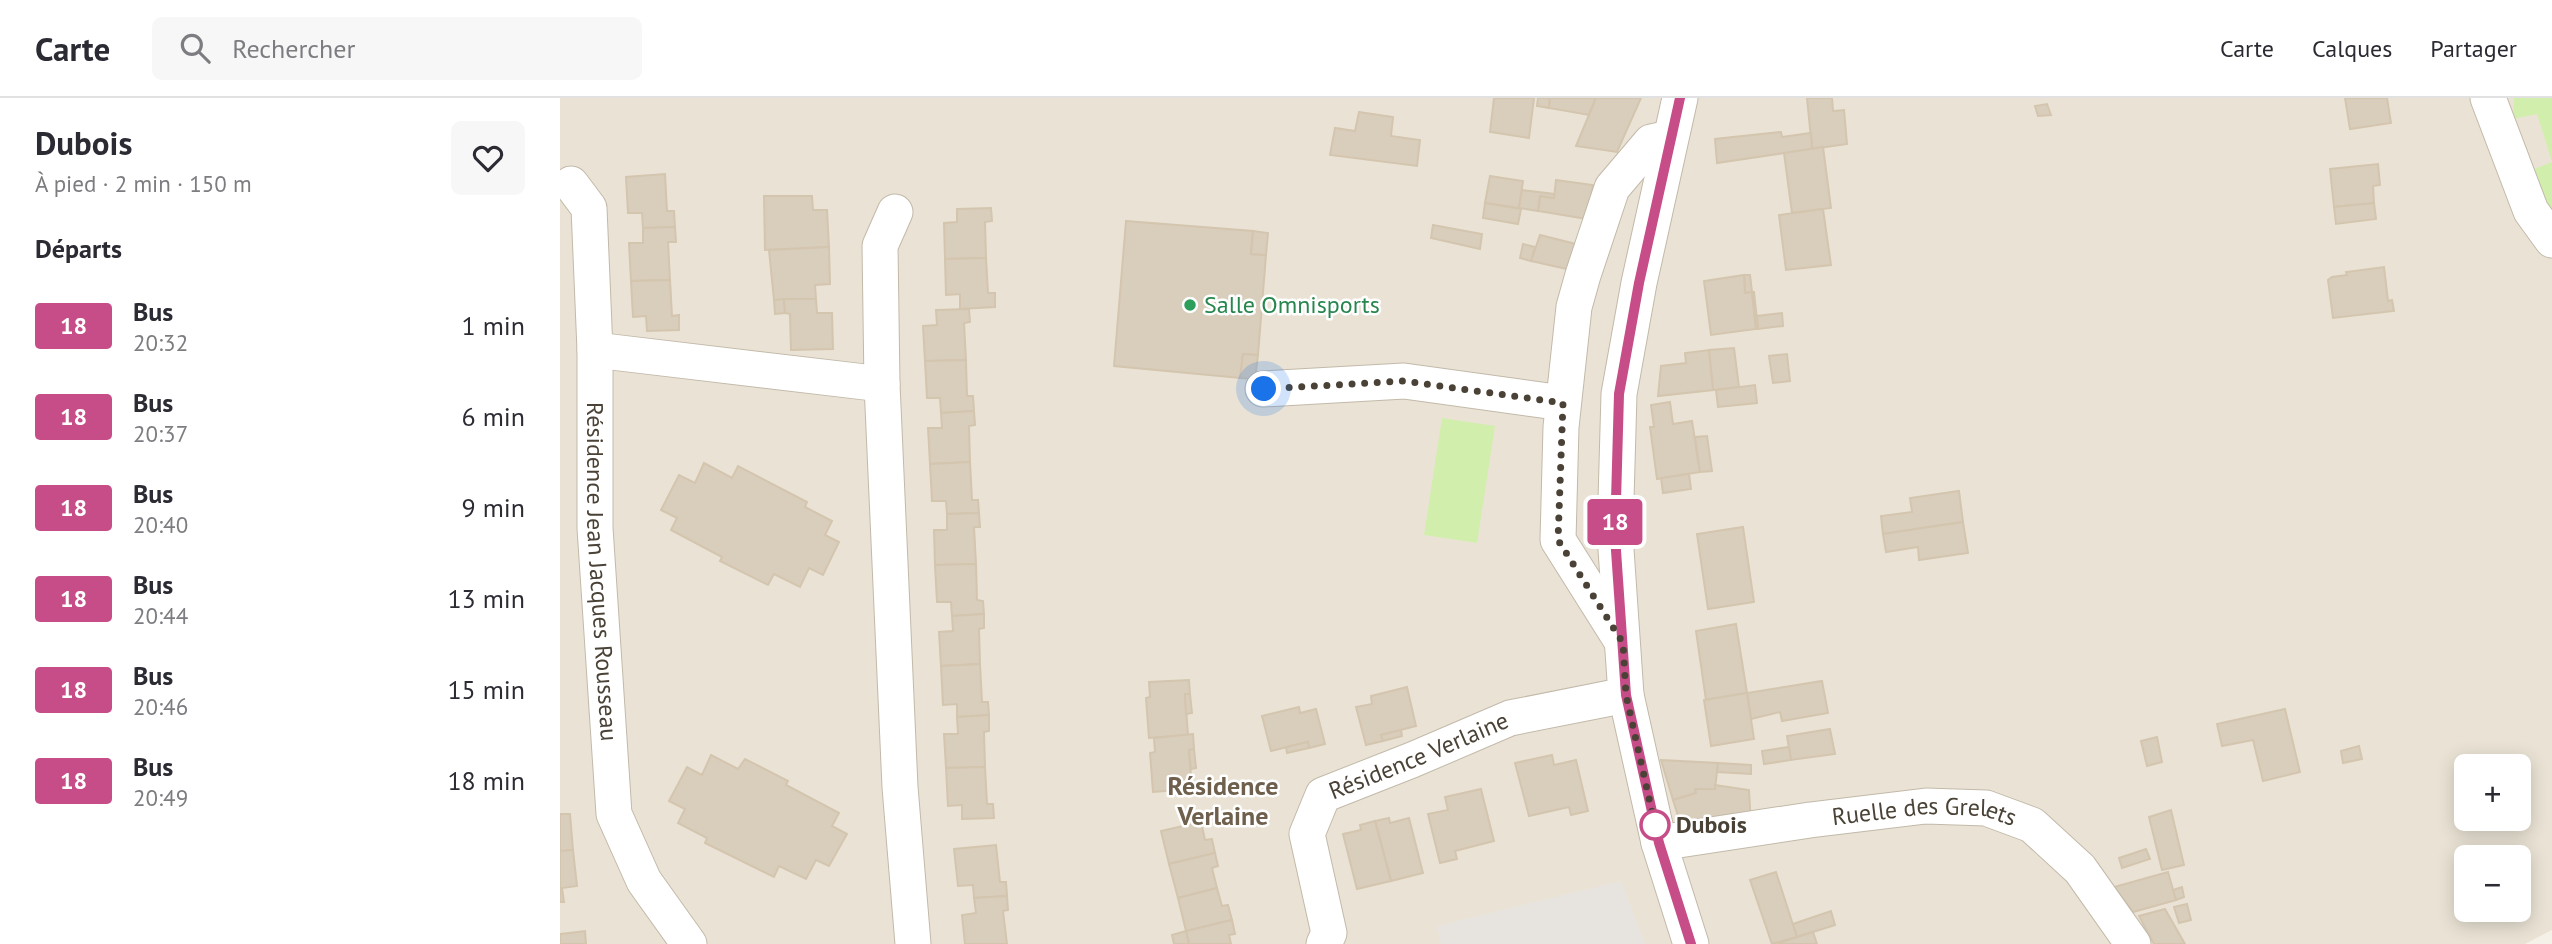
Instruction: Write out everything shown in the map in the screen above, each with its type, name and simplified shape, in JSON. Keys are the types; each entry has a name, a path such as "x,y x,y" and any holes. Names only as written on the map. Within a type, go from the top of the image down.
{"street":[{"path":"1680,98 1639,283 1619,394 1615,536 1626,695 1659,843 1691,944"},
{"path":"2488,98 2531,211 2552,240"},
{"path":"1623,643 1558,540 1563,403 1573,307 1612,188 1651,142 1669,138"},
{"name":"Résidence Jean Jacques Rousseau","path":"571,184 589,208 595,350 595,528 614,814 644,881 689,944"},
{"path":"895,212 880,246 882,384 900,786 913,944"},
{"path":"595,350 882,384"},
{"path":"1264,389 1404,381 1563,403"},
{"name":"Résidence Verlaine","path":"1324,944 1329,933 1307,834 1323,795 1412,761 1510,718 1626,695"},
{"name":"Ruelle des Grelets","path":"1659,843 1926,806 1986,808 2032,825 2080,869 2133,944"}],"shaded area":[{"path":"560,98 2552,98 2552,930 2525,944 560,944"},
{"path":"1621,881 1645,944 1441,944 1437,926"}],"green space":[{"path":"2514,98 2552,98 2552,162 2537,114 2513,119"},
{"path":"2552,162 2552,223 2527,172"},
{"path":"1442,418 1495,426 1477,543 1424,535"}],"building":[{"path":"1494,98 1534,98 1529,138 1490,132"},
{"path":"1538,98 1550,98 1549,108 1537,106"},
{"path":"1550,98 1596,98 1589,115 1549,108"},
{"path":"1596,98 1641,98 1617,152 1576,146"},
{"path":"1807,98 1832,98 1833,111 1844,110 1847,144 1812,149"},
{"path":"2345,98 2387,98 2391,123 2350,129"},
{"path":"2047,104 2051,115 2038,116 2035,106"},
{"path":"1359,112 1393,117 1391,136 1420,140 1417,166 1330,155 1335,128 1355,131"},
{"path":"1781,132 1782,137 1811,133 1812,149 1717,163 1715,139"},
{"path":"1823,147 1831,208 1792,213 1784,153"},
{"path":"2378,164 2380,185 2373,186 2374,203 2334,207 2330,169"},
{"path":"665,174 667,211 674,211 675,227 643,228 642,213 628,213 626,177"},
{"path":"1490,176 1523,181 1519,208 1485,203"},
{"path":"1556,180 1593,185 1587,219 1538,211 1540,196 1554,198"},
{"path":"1522,190 1554,194 1554,198 1540,196 1538,211 1519,208"},
{"path":"764,196 812,196 813,210 827,210 829,247 765,250"},
{"path":"1485,203 1521,209 1518,224 1483,218"},
{"path":"2374,203 2376,219 2336,224 2334,207"},
{"path":"991,208 992,221 985,222 986,258 945,259 944,223 957,222 957,209"},
{"path":"1823,209 1831,265 1786,270 1779,215"},
{"name":"Salle Omnisports","path":"1126,221 1253,231 1251,254 1266,255 1258,355 1243,354 1240,378 1114,366"},
{"path":"1433,225 1482,234 1480,249 1431,238"},
{"path":"675,227 676,242 668,242 670,280 631,281 629,243 643,243 643,228"},
{"path":"1253,231 1268,233 1266,255 1251,254"},
{"path":"1540,235 1576,244 1567,269 1531,261"},
{"path":"1523,244 1535,247 1531,261 1520,258"},
{"path":"829,247 830,284 815,285 816,299 774,300 769,250"},
{"path":"986,258 988,293 995,293 995,307 960,309 960,294 946,295 945,259"},
{"path":"2384,267 2388,301 2392,300 2394,311 2333,318 2328,280 2347,275 2346,272"},
{"path":"1744,275 1750,275 1752,292 1745,293"},
{"path":"1744,275 1745,293 1752,292 1756,329 1711,335 1704,281"},
{"path":"670,280 672,316 679,315 679,330 647,331 646,316 633,317 631,281"},
{"path":"1754,292 1758,329 1756,329"},
{"path":"784,299 785,313 775,314 774,300"},
{"path":"784,299 816,299 817,313 832,313 833,349 791,350 790,314 785,313"},
{"path":"969,309 970,322 964,323 966,360 925,361 923,326 937,325 936,310"},
{"path":"1782,313 1783,326 1758,329 1757,316"},
{"path":"1734,348 1739,387 1713,390 1709,350"},
{"path":"1709,350 1713,390 1658,396 1661,366 1686,363 1685,353"},
{"path":"1243,354 1258,355 1255,379 1240,378"},
{"path":"1787,354 1790,381 1773,383 1769,356"},
{"path":"966,360 967,396 973,396 974,411 941,413 940,398 927,398 925,361"},
{"path":"1755,385 1757,403 1718,407 1716,390"},
{"path":"1670,402 1673,424 1692,421 1700,472 1657,479 1650,427 1654,427 1651,405"},
{"path":"974,411 975,425 969,426 970,462 930,464 928,428 942,428 941,413"},
{"path":"1707,436 1712,471 1700,472 1695,437"},
{"path":"970,462 972,500 978,500 979,513 947,514 946,501 932,501 930,464"},
{"path":"704,463 732,478 738,466 807,502 805,507 832,521 825,535 839,542 823,575 809,568 800,587 774,574 768,585 720,561 722,557 671,530 677,518 661,510 679,475 695,483"},
{"path":"1689,474 1691,489 1663,493 1661,478"},
{"path":"1959,491 1963,522 1883,534 1881,516 1912,512 1910,498"},
{"path":"979,513 980,527 974,527 976,564 935,565 934,530 947,530 947,514"},
{"path":"1963,522 1968,553 1919,560 1918,547 1886,552 1883,534"},
{"path":"1743,527 1754,602 1708,609 1697,534"},
{"path":"976,564 977,600 983,601 984,614 952,616 951,602 937,602 935,565"},
{"path":"984,614 984,628 979,629 980,664 941,666 939,632 953,631 952,616"},
{"path":"1736,624 1747,693 1706,700 1696,631"},
{"path":"980,664 982,702 988,702 989,715 957,717 957,704 943,705 941,666"},
{"path":"1189,680 1190,694 1185,694 1188,735 1149,738 1146,698 1150,697 1149,682"},
{"path":"1822,681 1828,713 1782,721 1780,712 1751,719 1747,693"},
{"path":"1407,687 1416,726 1381,735 1383,741 1366,745 1356,707 1372,704 1371,696"},
{"path":"1747,693 1754,739 1711,746 1704,700"},
{"path":"1185,694 1190,694 1192,713 1186,714"},
{"path":"1299,707 1300,713 1316,709 1325,744 1309,748 1308,742 1271,751 1262,716"},
{"path":"2285,709 2300,772 2263,781 2253,740 2222,746 2217,724"},
{"path":"989,715 989,731 984,732 985,767 946,768 944,734 958,734 957,717"},
{"path":"1830,729 1835,754 1791,760 1787,736"},
{"path":"1401,730 1402,736 1383,741 1381,735"},
{"path":"1193,734 1194,749 1189,750 1192,789 1153,792 1150,753 1155,752 1154,738"},
{"path":"2157,737 2162,762 2147,766 2141,741"},
{"path":"1308,742 1309,748 1287,753 1286,747"},
{"path":"2359,746 2362,759 2343,763 2341,751"},
{"path":"1789,747 1791,760 1764,764 1762,751"},
{"path":"1194,749 1196,768 1191,769 1189,750"},
{"path":"711,755 738,769 745,759 788,781 786,785 839,813 832,826 847,834 829,866 816,860 806,879 779,866 774,877 705,843 707,838 678,823 685,809 669,801 687,767 702,775"},
{"path":"1552,755 1554,765 1576,760 1588,811 1571,815 1569,807 1529,816 1515,763"},
{"path":"1661,760 1718,763 1715,789 1695,789 1696,793 1673,800"},
{"path":"1718,763 1751,765 1751,774 1717,772"},
{"path":"985,767 987,804 993,804 994,818 962,819 962,805 948,806 946,768"},
{"path":"1715,785 1749,790 1751,824 1722,825 1679,819 1673,800 1696,793 1695,789 1715,789"},
{"path":"1481,789 1494,841 1455,851 1457,859 1440,863 1428,814 1448,810 1445,797"},
{"path":"2171,810 2184,865 2162,870 2149,817"},
{"path":"560,814 570,814 573,850 560,851"},
{"path":"1389,818 1390,823 1409,818 1423,873 1391,881 1375,821"},
{"path":"1375,821 1391,881 1357,889 1343,834 1361,830 1360,825"},
{"path":"1201,822 1205,840 1212,839 1215,853 1169,864 1161,831"},
{"path":"996,845 1000,882 1006,882 1007,896 974,898 973,885 958,886 954,849"},
{"path":"2146,849 2150,859 2122,868 2119,858"},
{"path":"573,850 577,886 562,888 564,902 560,902 560,851"},
{"path":"1215,853 1218,866 1212,868 1217,888 1178,898 1169,864"},
{"path":"1776,872 1797,937 1772,944 1750,880"},
{"path":"2168,872 2176,900 2133,912 2114,887"},
{"path":"2182,887 2184,897 2176,900 2173,890"},
{"path":"1217,888 1222,906 1228,905 1232,920 1186,931 1178,898"},
{"path":"1007,896 1008,910 1003,911 1007,944 965,944 962,915 976,913 974,898"},
{"path":"2187,904 2191,920 2179,923 2174,907"},
{"path":"2165,909 2185,944 2154,944 2139,916"},
{"path":"1831,911 1835,925 1797,937 1793,924"},
{"path":"1232,920 1235,934 1229,935 1231,944 1189,944 1186,931"},
{"path":"585,931 586,944 560,944 560,934"},
{"path":"1186,931 1189,944 1174,944 1172,935"},
{"path":"1813,932 1817,944 1777,944 1797,937"}],"bus line":[{"name":"18","path":"1680,98 1639,283 1619,394 1615,536 1626,695 1659,843 1691,944"}],"place":[{"name":"Salle Omnisports","path":"1190,305"},
{"name":"Dubois","path":"1655,825"}],"district":[{"name":"Résidence Verlaine","path":"1223,801"}],"route":[{"path":"1264,389 1404,381 1563,403 1558,540 1623,643 1626,695 1655,825"}]}
